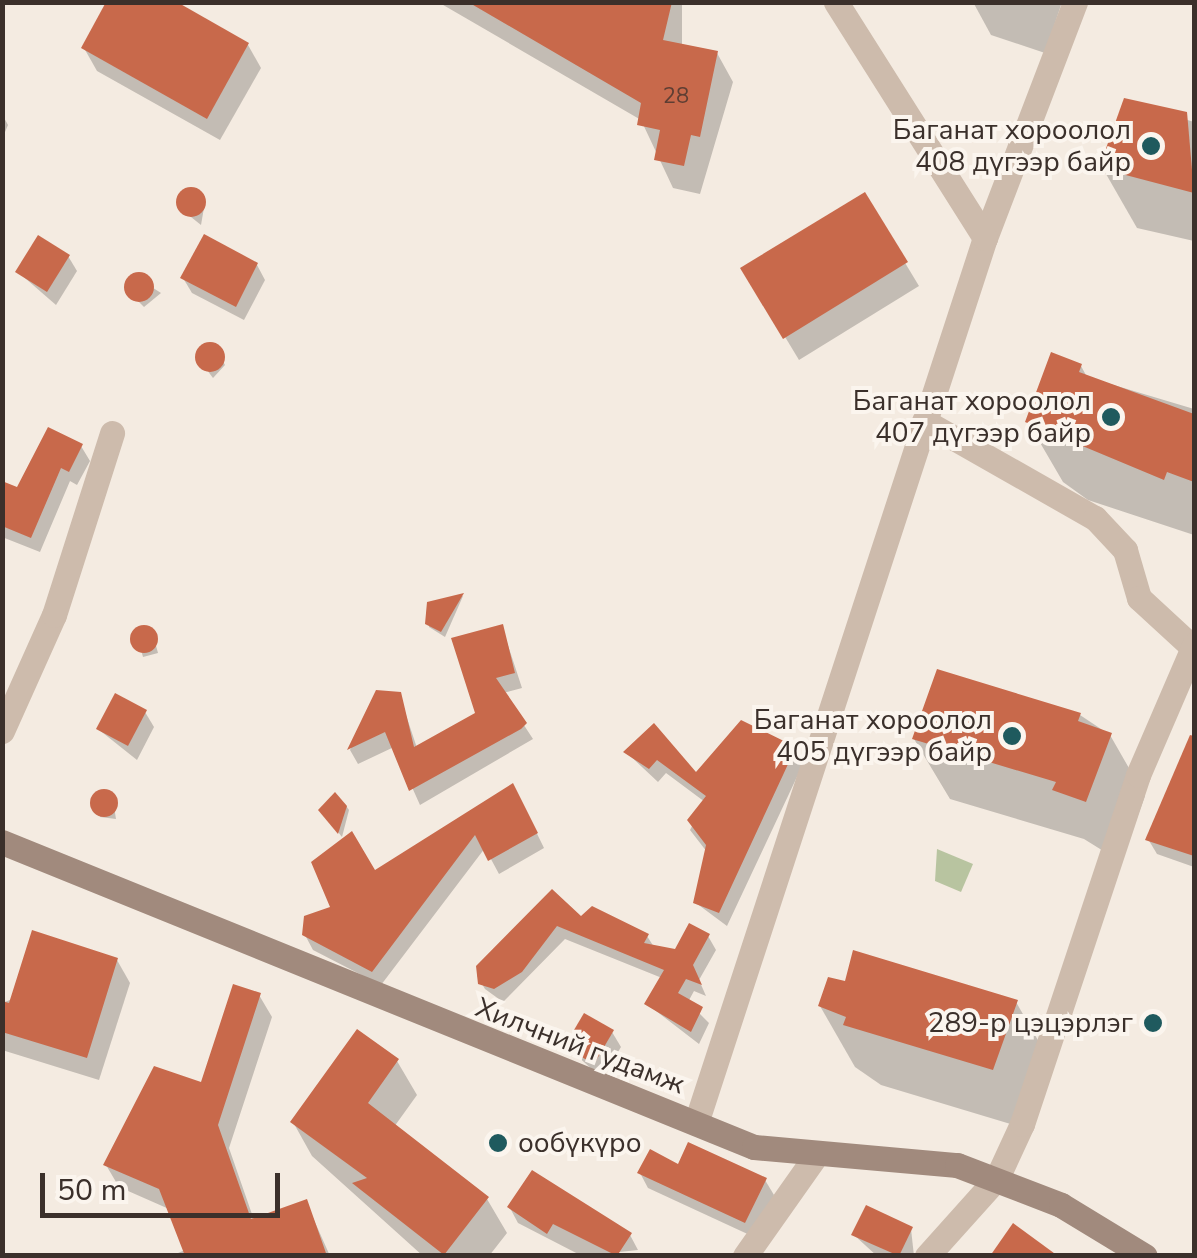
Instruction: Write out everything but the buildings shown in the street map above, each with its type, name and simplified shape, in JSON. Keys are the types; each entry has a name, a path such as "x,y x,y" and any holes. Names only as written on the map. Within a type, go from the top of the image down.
{"main road":[{"name":"Хилчний гудамж","path":"2,842 772,1152 885,1152 998,1178 1145,1256"}],"street":[{"path":"836,2 985,238"},
{"path":"696,1122 985,238 1074,2"},
{"path":"924,421 1095,518 1125,550 1139,598 1192,644 998,1178 926,1256"},
{"path":"2,732 60,597 112,433"},
{"path":"744,1256 817,1154"}],"green space":[{"path":"937,849 973,864 961,892 935,881"}],"place":[{"name":"Баганат хороолол 408 дүгээр байр","path":"1151,146"},
{"name":"Баганат хороолол 407 дүгээр байр","path":"1111,417"},
{"name":"Баганат хороолол 405 дүгээр байр","path":"1012,736"},
{"name":"289-р цэцэрлэг","path":"1153,1023"},
{"name":"ообүкүро","path":"498,1143"}]}
